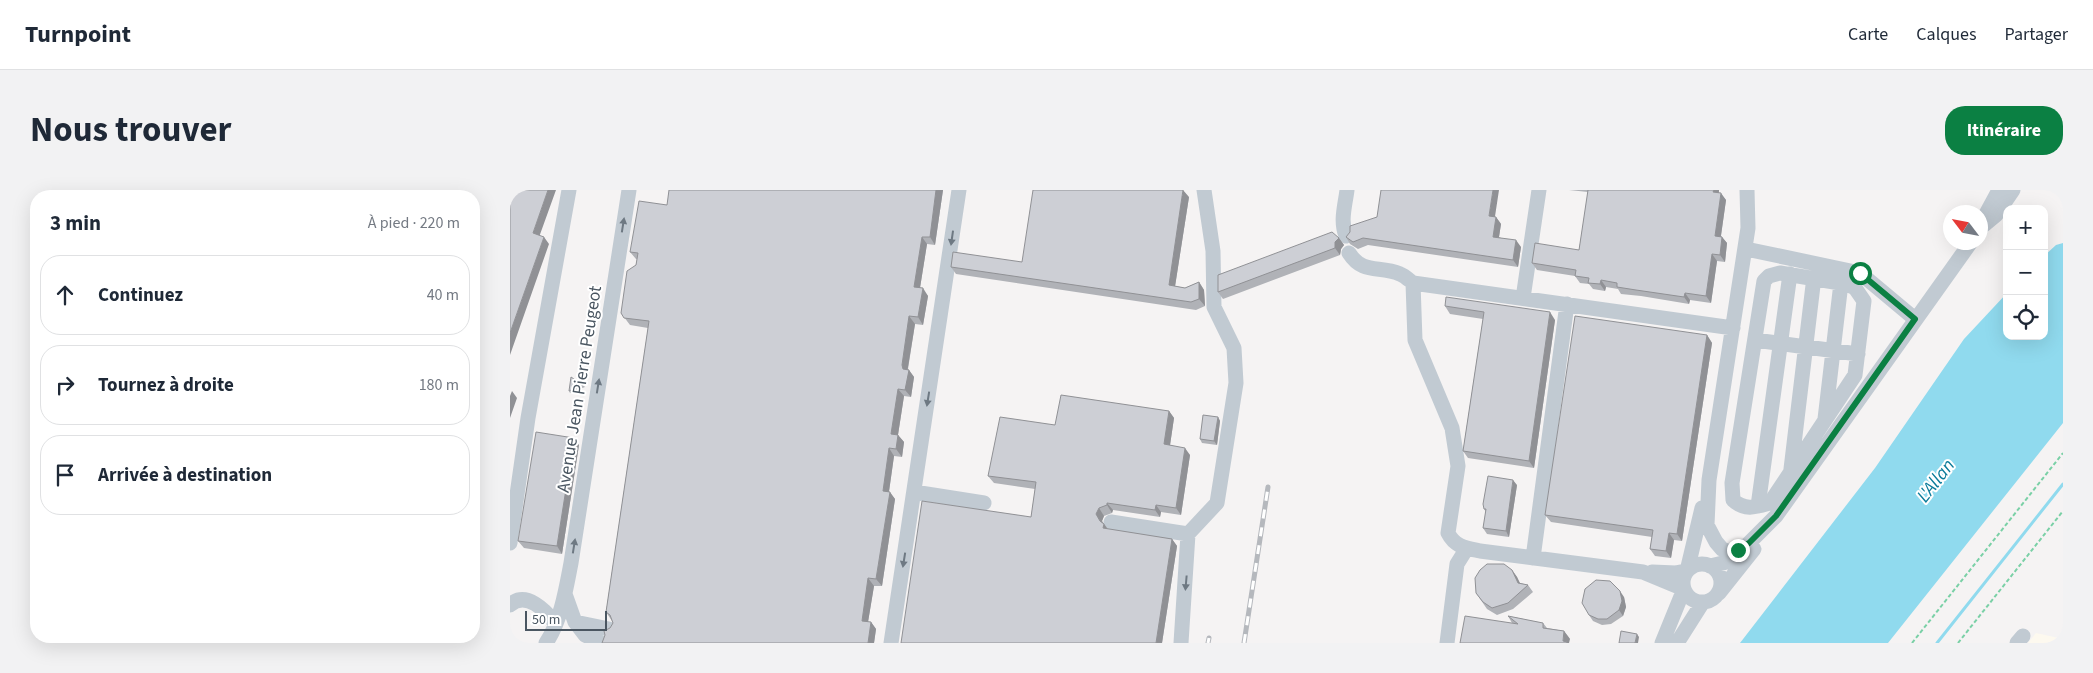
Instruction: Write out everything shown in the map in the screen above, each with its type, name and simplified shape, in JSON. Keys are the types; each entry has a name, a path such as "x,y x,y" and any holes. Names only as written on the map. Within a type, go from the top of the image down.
{"street":[{"path":"510,543 528,418 569,190"},
{"name":"Avenue Jean Pierre Peugeot","path":"553,636 565,594 628,190"},
{"path":"891,643 960,190"},
{"path":"1181,643 1188,534 1217,503 1236,383 1234,348 1214,307 1213,251 1204,190"},
{"path":"1346,236 1343,228 1343,215 1347,190"},
{"path":"1523,298 1539,190"},
{"path":"1747,190 1748,228 1746,250 1710,480 1707,525 1722,549 1729,552 1738,550 1749,543"},
{"path":"1988,210 1999,190"},
{"path":"1988,222 1996,215 2013,190"},
{"path":"1746,250 1860,273 1915,319"},
{"path":"1413,283 1414,340 1452,428 1458,466 1448,533 1453,542 1467,548 1533,558 1643,572 1676,573 1687,571 1698,564 1710,566 1726,562 1749,543 1771,509 1870,384 1965,250"},
{"path":"1349,252 1356,263 1365,268 1401,274 1413,283 1733,328"},
{"path":"1710,480 1683,582 1684,588 1691,599 1703,602 1709,601 1719,593 1771,509 1790,472 1855,375 1864,301 1854,288 1814,277 1780,273 1769,276 1764,281 1731,494 1733,500 1738,504 1750,508 1771,509"},
{"path":"1771,509 1781,343 1790,274"},
{"path":"1790,472 1814,277"},
{"path":"1825,420 1841,283"},
{"path":"1533,558 1567,304"},
{"path":"1755,340 1858,354"},
{"path":"1855,375 1870,384"},
{"path":"914,492 984,503"},
{"path":"1111,522 1188,534"},
{"path":"1447,643 1457,564 1467,548"},
{"path":"1710,566 1719,574 1721,580 1719,593"},
{"path":"1643,572 1684,588"},
{"path":"1662,643 1684,588"},
{"path":"565,594 575,622 585,635 601,643"},
{"path":"510,605 513,602 524,601 539,605 553,636"},
{"path":"1677,643 1703,602"},
{"path":"575,622 609,629"}],"path":[{"path":"1912,643 2063,453"},
{"path":"1958,643 2063,511"}],"shaded area":[{"path":"2036,633 2063,639 2063,643 2028,643"}],"water":[{"name":"L'Allan","path":"2063,243 2063,423 1888,643 1740,643 1875,468 1964,339 2003,297 2003,340 2048,340 2048,252 2056,245"}],"building":[{"path":"510,190 548,190 533,233 544,237 510,333"},
{"path":"669,190 936,190 930,237 922,237 914,287 923,288 918,317 909,316 902,365 903,369 909,370 905,390 898,389 891,434 898,435 896,449 889,448 883,491 890,492 876,579 868,578 862,621 871,622 868,643 602,643 605,635 604,631 610,628 613,623 610,615 606,612 649,321 624,318 621,313 627,271 636,265 638,253 630,252 639,201 667,205"},
{"path":"1033,190 1183,190 1169,285 1185,288 1199,282 1199,299 1191,302 951,267 953,252 1022,262"},
{"path":"1381,190 1493,190 1489,216 1496,217 1493,237 1516,240 1513,260 1363,238 1353,242 1346,237 1350,232 1350,226 1377,217"},
{"path":"1588,190 1714,190 1713,192 1721,193 1715,236 1722,237 1720,255 1712,254 1706,296 1685,293 1684,297 1636,290 1617,287 1617,283 1601,280 1600,284 1588,283 1589,278 1575,276 1576,270 1532,263 1535,243 1579,250"},
{"path":"1332,232 1339,238 1335,242 1335,248 1218,292 1218,275"},
{"path":"1446,297 1550,312 1529,461 1463,451 1484,312 1445,306"},
{"path":"1575,316 1707,335 1677,534 1669,533 1666,551 1650,549 1653,530 1545,515"},
{"path":"571,377 583,385 569,391"},
{"path":"1061,395 1169,411 1164,444 1185,448 1176,508 1156,505 1155,510 1107,503 1107,505 1099,508 1096,514 1104,524 1103,528 1172,539 1156,643 901,643 922,501 1031,517 1036,482 988,476 1000,417 1055,425"},
{"path":"1203,415 1218,417 1214,441 1200,439"},
{"path":"536,432 574,438 557,546 518,541"},
{"path":"1488,476 1513,480 1506,531 1483,528 1486,509 1484,509 1483,504"},
{"path":"1487,564 1504,564 1512,570 1518,583 1528,585 1508,603 1492,608 1483,602 1476,593 1475,578"},
{"path":"1596,580 1610,581 1620,591 1622,601 1619,610 1607,619 1598,619 1589,615 1582,603 1585,589"},
{"path":"1465,616 1518,624 1508,616 1543,623 1543,628 1564,631 1563,641 1567,643 1460,643"},
{"path":"1621,631 1637,634 1635,643 1619,643"}],"waterway":[{"path":"1937,643 2063,484"}],"railway":[{"path":"1244,643 1268,487"},
{"path":"1208,643 1209,638"}],"route":[{"path":"1738,550 1749,543 1776,516 1915,319 1860,273"}]}
